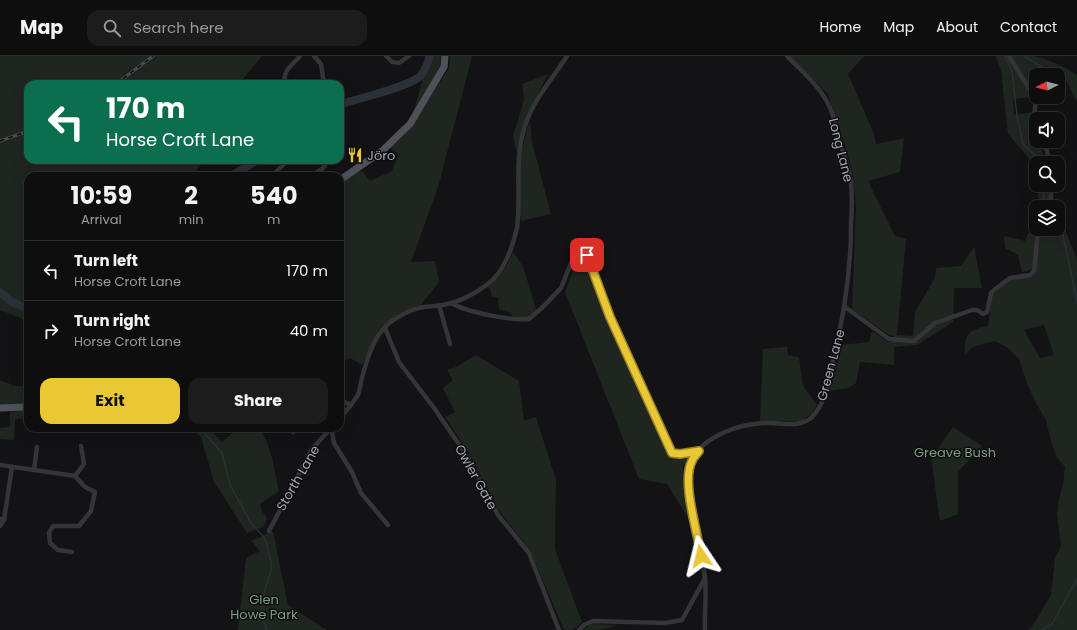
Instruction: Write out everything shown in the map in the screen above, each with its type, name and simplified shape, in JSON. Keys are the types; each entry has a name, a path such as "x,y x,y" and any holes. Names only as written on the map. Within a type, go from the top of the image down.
{"main road":[{"path":"344,177 382,151 410,124 444,67 445,56"},
{"path":"0,408 24,407"}],"street":[{"path":"284,80 285,74 300,56"},
{"path":"314,56 321,64 323,80"},
{"path":"386,56 392,62 399,63 409,56"},
{"path":"344,413 358,395 366,364 376,339 385,328 398,317 414,310 451,303 464,298 483,287 495,277 502,268 510,250 516,228 519,164 526,120 538,96 567,56"},
{"name":"Long Lane","path":"787,56 816,85 825,97 832,113 851,179 850,266 845,307"},
{"path":"1008,56 1036,100 1034,112"},
{"path":"276,172 284,164"},
{"path":"317,172 326,164"},
{"path":"845,307 889,339 914,341 934,323 972,310 977,310 982,314 987,312 991,293 1010,278 1032,274 1034,271 1038,236"},
{"path":"451,303 458,307 511,319 529,319 561,288 574,256 582,253 587,255 610,317 672,453 680,454 699,451"},
{"path":"439,305 450,344"},
{"name":"Green Lane","path":"699,451 704,444 727,432 745,425 768,423 804,423 812,417 823,402 839,341 845,307"},
{"name":"Owler Gate","path":"385,328 399,362 434,408 467,456 498,514 529,553 559,630"},
{"path":"344,402 351,405"},
{"name":"Storth Lane","path":"269,531 312,449 327,432"},
{"path":"332,432 334,443 352,472 361,493 388,525"},
{"path":"34,470 37,446"},
{"path":"75,476 84,464 81,446"},
{"path":"699,451 691,462 688,479 689,495 700,544 705,579 705,630"},
{"path":"0,465 75,476 85,487 95,492 91,511 79,526 53,526 49,533 50,543 58,550 72,552"},
{"path":"0,526 12,467"},
{"path":"579,630 584,625 593,621 665,623 682,620 705,579"}],"green space":[{"path":"0,56 262,56 242,80 24,80 24,164 202,164 194,172 24,172 24,319 0,310"},
{"path":"425,56 441,56 440,66 412,117 422,82"},
{"path":"450,56 472,56 439,184 411,262 435,261 439,282 421,305 403,311 380,328 362,365 350,358 344,361 344,180 356,170 363,172 370,181 392,171 398,154 389,147 413,124 449,68"},
{"path":"789,56 864,56 848,74 874,134 876,144 904,138 900,172 868,181 895,236 906,239 897,335 913,336 915,312 935,278 936,268 961,266 974,247 982,288 954,288 953,322 917,345 894,347 894,365 860,362 856,383 848,388 828,391 842,345 869,342 872,331 888,342 894,341 894,336 889,335 852,309 856,208 853,174 828,94"},
{"path":"996,56 1007,56 1029,92 1029,97 1013,99 1014,115 1029,112 1029,148 1041,148 1043,156 1029,156 1029,159 1008,134 1001,71"},
{"path":"1010,56 1034,56 1043,58 1066,68 1077,75 1077,99 1076,101 1065,78 1065,68 1029,68 1029,85"},
{"path":"548,74 525,120 517,154 513,136 524,100 522,84"},
{"path":"530,122 532,142 551,214 521,221 519,184 521,158 526,133"},
{"path":"1038,192 1049,192 1051,200 1039,200"},
{"path":"1065,229 1077,260 1077,630 1028,630 1032,627 1051,595 1055,558 1061,546 1057,513 1065,467 1056,456 1046,420 1027,384 1019,359 1007,347 994,341 973,347 965,354 965,342 969,334 976,329 988,326 992,294 1011,279 1031,276 1040,236 1065,236","holes":["1044,325 1054,355 1040,358 1024,330"]},
{"path":"1029,231 1029,236 1036,236 1032,269 1022,272 1018,255 1005,248 1004,236 1025,241"},
{"path":"513,252 523,266 537,312 529,318 512,316 511,313 499,309 498,298 492,297 490,289 485,287 502,272 508,264"},
{"path":"578,258 585,258 606,315 669,454 680,458 691,455 683,466 690,521 667,484 639,479 565,292"},
{"path":"787,347 788,355 799,357 803,386 817,405 812,413 802,421 760,421 763,349"},
{"path":"476,355 519,381 524,421 536,417 556,480 555,549 582,622 573,630 564,630 531,552 498,509 469,453 445,417 455,412 443,388 453,380 447,370 456,367"},
{"path":"0,380 14,386 24,386 24,404 0,406"},
{"path":"24,410 24,418 15,419 14,440 0,439 0,428 10,427 10,412"},
{"name":"Greave Bush","path":"953,427 982,446 958,472 958,514 940,521 931,458"},
{"path":"196,432 213,432 222,442 233,432 262,433 272,457 279,491 260,504 262,511 267,518 264,527 247,533 214,482 201,437"},
{"name":"Glen Howe Park","path":"273,531 288,605 327,630 238,630 246,558 260,551 251,541"},
{"path":"591,624 619,625 600,630 584,630"}],"waterway":[{"path":"344,103 411,82 418,78 424,71 430,56"},
{"path":"1005,56 1012,71 1017,116 1023,144 1036,156"},
{"path":"1024,56 1044,68"},
{"path":"238,172 251,164"},
{"path":"1043,192 1044,200"},
{"path":"1063,236 1077,301"},
{"path":"0,292 12,302 24,307"},
{"path":"204,432 222,453 230,485 251,523 264,537"},
{"path":"264,537 271,563 271,571 265,589 262,608 263,621 267,630"},
{"path":"1042,630 1052,624 1077,579"}],"railway":[{"path":"121,80 153,56"},
{"path":"0,141 24,132"}],"place":[{"name":"Jöro","path":"355,155"}],"route":[{"path":"587,255 610,317 672,453 680,454 699,451 691,462 688,479 689,495 700,544 701,556"}]}
